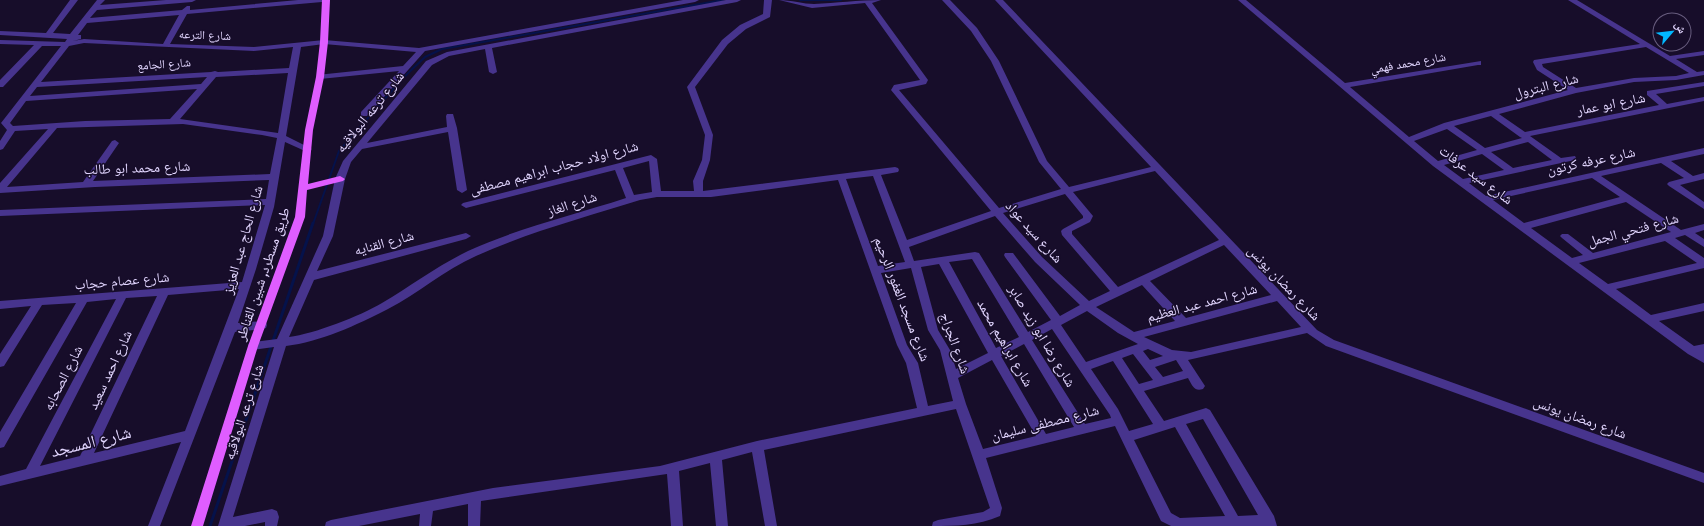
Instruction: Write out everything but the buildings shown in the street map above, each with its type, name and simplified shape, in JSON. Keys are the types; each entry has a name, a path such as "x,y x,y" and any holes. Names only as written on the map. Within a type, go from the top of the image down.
{"main road":[{"name":"طريق مسطرد, شبين القناطر","path":"197,526 253,346 262,325 298,223 304,188 309,130 320,77 321,42 326,0"},
{"path":"304,188 338,180"}],"street":[{"path":"0,85 36,43 46,34 74,0"},
{"path":"101,0 5,123 12,128 173,121 237,127 282,138 308,149"},
{"path":"95,8 191,0"},
{"path":"165,46 191,0"},
{"path":"85,21 322,0"},
{"name":"شارع ترعه البولاقيه","path":"321,42 425,50 695,0"},
{"path":"364,114 405,68 425,50 436,56 736,0"},
{"path":"699,195 698,181 706,160 708,135 691,87 724,42 743,27 767,15 768,0"},
{"path":"783,0 812,6 878,0"},
{"path":"946,0 971,25 995,61 1038,153 1049,170 1088,218 1069,229 1066,232 1067,235 1116,292"},
{"name":"شارع رمضان يونس","path":"999,0 1309,329 1330,343 1704,478"},
{"name":"شارع سيد عرفات","path":"1242,0 1436,164 1704,360"},
{"path":"1572,0 1646,45 1700,74 1704,79"},
{"name":"شارع سيد عواد","path":"866,1 924,80 923,82 897,87 896,90 1035,259 1088,306 1109,322 1149,344 1178,356"},
{"name":"شارع الترعه","path":"0,33 74,36 84,41"},
{"name":"شارع الترعه","path":"0,42 67,44 84,41 254,49 321,42"},
{"name":"شارع الحاج عبد العزيز","path":"154,526 231,328 246,285 270,202 293,70 300,45"},
{"path":"1575,91 1540,68 1537,62 1646,45"},
{"path":"488,46 493,72"},
{"path":"1669,58 1704,53"},
{"name":"شارع ترعه البولاقيه","path":"225,525 281,343 332,224 338,180 347,161 436,56"},
{"name":"شارع محمد فهمي","path":"1343,86 1478,63"},
{"path":"320,77 405,68"},
{"name":"شارع الجامع","path":"36,85 215,73 293,70"},
{"path":"173,121 215,73"},
{"name":"شارع البترول","path":"1408,140 1447,125 1575,91 1634,80 1676,78 1700,74"},
{"path":"1666,107 1650,93 1704,84"},
{"path":"24,99 203,86"},
{"name":"شارع ابو عمار","path":"1436,164 1484,151 1526,137 1704,99"},
{"path":"1492,113 1560,161"},
{"path":"450,116 462,190"},
{"path":"1447,125 1511,171"},
{"path":"0,189 55,126"},
{"path":"0,147 11,133 12,128"},
{"path":"359,147 453,128"},
{"path":"86,184 115,143"},
{"name":"شارع عرفه كرتون","path":"1484,199 1704,151"},
{"name":"شارع اولاد حجاب ابراهيم مصطفى","path":"466,205 649,158 653,159 657,194"},
{"path":"1460,182 1572,158"},
{"path":"1663,160 1691,179"},
{"path":"618,166 631,199"},
{"path":"904,245 996,212 1066,191 1156,168"},
{"name":"شارع الغاز","path":"253,346 281,343 318,335 361,318 402,296 443,268 473,253 517,236 631,199 657,194 699,195 895,170"},
{"name":"شارع الجراج","path":"876,173 913,264 933,330 945,350 960,404 979,454 996,508 995,512 985,517 938,526"},
{"path":"1593,175 1682,232 1704,244"},
{"path":"1704,176 1672,184 1704,206"},
{"name":"شارع مسجد الغفور الرحيم","path":"841,177 902,345 911,360 923,411"},
{"name":"شارع محمد ابو طالب","path":"0,189 86,184 275,178"},
{"path":"1522,227 1628,198"},
{"path":"0,213 270,202"},
{"name":"شارع فتحي الجمل","path":"1570,262 1704,227"},
{"name":"شارع القنايه","path":"310,277 466,236"},
{"path":"1565,236 1591,256"},
{"path":"1665,236 1704,264"},
{"path":"952,376 1116,292 1225,241"},
{"name":"شارع رضا ابو زيد صابر","path":"942,259 970,255 976,257 1082,430"},
{"path":"1009,255 1056,322 1118,421 1164,513 1170,520 1179,524 1235,522 1270,523"},
{"path":"875,270 942,259"},
{"name":"شارع ابراهيم محمد","path":"942,259 994,354 1044,440"},
{"path":"1606,288 1704,264"},
{"path":"1143,279 1183,322"},
{"name":"شارع عصام حجاب","path":"0,305 246,285"},
{"name":"شارع احمد سعيد","path":"84,461 164,292"},
{"name":"شارع الصحابه","path":"30,474 123,295"},
{"name":"شارع احمد عبد العظيم","path":"1133,336 1279,297"},
{"path":"0,443 84,298"},
{"path":"0,364 39,302"},
{"path":"1649,319 1704,307"},
{"path":"231,328 262,325"},
{"path":"1148,365 1178,356 1191,356 1309,329"},
{"path":"1085,367 1149,344"},
{"path":"1692,351 1704,348"},
{"path":"1135,349 1161,382"},
{"path":"1115,356 1162,426"},
{"path":"1178,356 1199,386"},
{"path":"1137,389 1191,373"},
{"path":"331,526 516,490 632,475 673,468 757,446 960,404"},
{"path":"1126,437 1206,413 1270,523"},
{"name":"شارع مصطفى سليمان","path":"979,454 1044,440 1118,421"},
{"path":"1178,421 1235,522"},
{"name":"شارع المسجد","path":"0,482 189,435"},
{"path":"757,446 771,526"},
{"path":"716,457 722,526"},
{"path":"673,468 677,526"},
{"path":"474,526 475,497"},
{"path":"425,526 427,507"},
{"path":"225,525 272,515 271,526"}],"waterway":[{"path":"313,224 339,151 403,78 425,57 442,49 723,0"},
{"path":"800,0 841,0"},
{"path":"210,526 313,223"}]}
